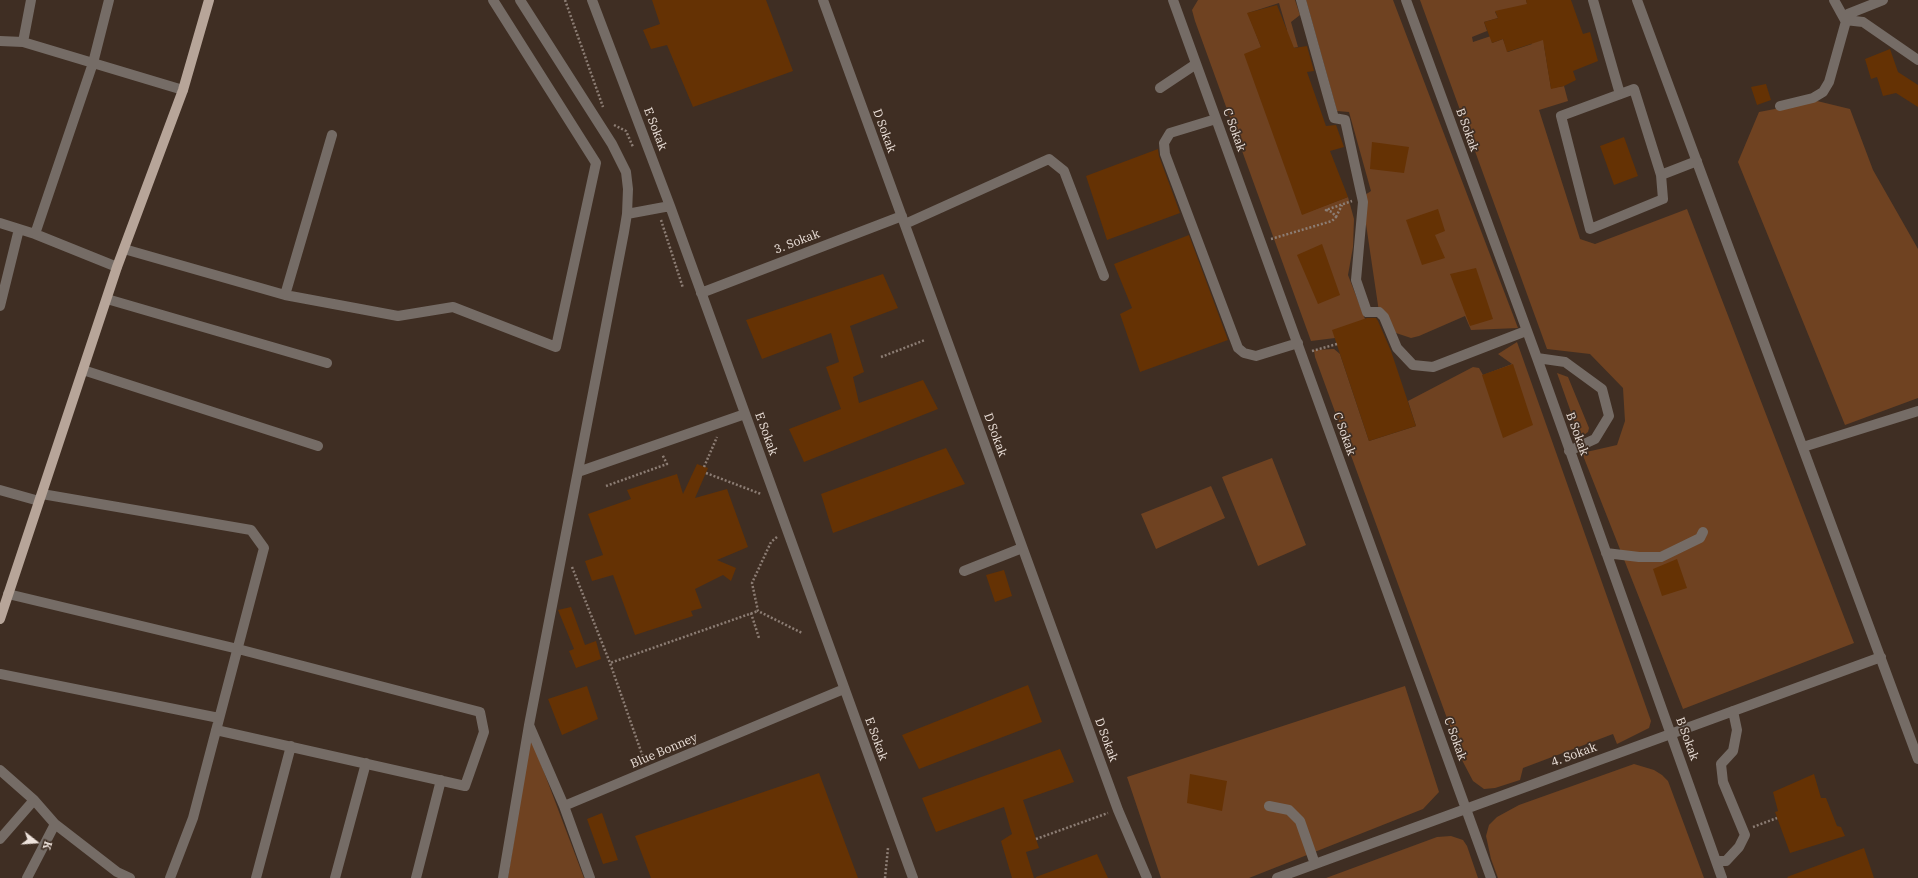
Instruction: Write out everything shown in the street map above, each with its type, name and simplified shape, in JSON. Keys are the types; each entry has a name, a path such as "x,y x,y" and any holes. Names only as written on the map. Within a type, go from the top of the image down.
{"main road":[{"path":"0,619 117,267 182,90 209,0"}],"street":[{"path":"23,42 31,0"},
{"path":"35,234 93,63 109,0"},
{"path":"124,250 285,296 398,316 452,306 556,347 596,163 493,0"},
{"path":"503,878 529,725 627,214 628,183 626,172 619,158 520,0"},
{"name":"E Sokak","path":"592,0 670,206 913,878"},
{"name":"D Sokak","path":"823,0 1118,810 1147,878"},
{"name":"C Sokak","path":"1173,0 1467,808 1491,878"},
{"path":"1301,0 1334,118 1345,120 1362,197 1363,202 1356,280 1367,312 1380,312 1384,317 1398,348 1413,365 1433,367 1526,330"},
{"name":"B Sokak","path":"1406,0 1672,733 1722,878"},
{"path":"1593,0 1620,94"},
{"path":"1637,0 1918,759"},
{"path":"1834,0 1845,20"},
{"path":"1780,106 1813,98 1823,92 1829,82 1845,20 1848,14 1884,0"},
{"path":"1845,20 1863,22 1918,60"},
{"path":"0,41 23,42 182,90"},
{"path":"1160,88 1196,64"},
{"path":"1634,89 1661,175 1663,199 1590,229 1561,116 1634,89"},
{"path":"1216,119 1170,133 1164,143 1165,154 1238,348 1244,353 1256,356 1298,343"},
{"path":"285,296 332,135"},
{"name":"3. Sokak","path":"701,293 903,220 1049,159 1064,171 1104,276"},
{"path":"1661,175 1697,161"},
{"path":"627,214 670,206"},
{"path":"0,223 35,234 117,267"},
{"path":"0,306 20,229"},
{"path":"106,299 327,363"},
{"path":"1537,358 1565,362 1602,388 1609,416 1595,439 1569,451"},
{"path":"83,370 318,446"},
{"path":"1803,447 1918,411"},
{"path":"578,472 745,414"},
{"path":"0,490 251,530 264,548 192,818 170,878"},
{"path":"1606,553 1639,557 1661,557 1700,538 1703,532"},
{"path":"964,571 1022,548"},
{"path":"8,594 238,649 480,712 484,732 465,786 216,730"},
{"name":"4. Sokak","path":"1277,878 1881,657"},
{"path":"0,674 219,718"},
{"name":"Blue Bonney","path":"564,806 844,689"},
{"path":"1717,861 1726,862 1739,847 1745,835 1723,782 1722,764 1733,751 1737,730 1733,711"},
{"path":"529,725 564,806 590,878"},
{"path":"256,878 291,746"},
{"path":"335,878 366,763"},
{"path":"0,770 34,800 55,824 117,872 130,878"},
{"path":"416,878 441,780"},
{"path":"0,839 34,800"},
{"path":"1270,806 1289,810 1300,821 1315,864"},
{"path":"27,878 55,824"}],"path":[{"path":"565,0 604,108"},
{"path":"610,120 614,125 626,131 635,150"},
{"path":"1336,217 1332,212 1326,210 1362,197"},
{"path":"1261,242 1332,221 1336,217 1342,204"},
{"path":"657,208 683,288"},
{"path":"881,356 925,340"},
{"path":"1301,354 1337,344"},
{"path":"704,467 723,422"},
{"path":"606,486 667,464 658,444"},
{"path":"706,473 776,499"},
{"path":"786,529 771,542 752,583 758,610 802,633"},
{"path":"563,546 610,663 648,771"},
{"path":"610,663 758,610"},
{"path":"751,613 759,638"},
{"path":"1036,839 1118,810"},
{"path":"1743,830 1777,818"},
{"path":"885,878 888,847 895,830"}],"shaded area":[{"path":"1198,0 1295,0 1300,15 1291,22 1298,47 1287,49 1287,30 1279,3 1248,13 1261,47 1302,214 1348,197 1354,219 1353,247 1348,275 1365,319 1335,338 1311,341 1195,21 1192,10"},
{"path":"1306,0 1393,0 1518,328 1471,330 1465,316 1411,338 1396,333 1379,312 1362,197 1371,191 1349,112 1337,111"},
{"path":"1420,0 1526,0 1531,17 1495,12 1498,18 1484,22 1487,31 1472,37 1473,42 1491,36 1492,43 1503,39 1508,52 1532,44 1529,31 1556,40 1544,45 1551,88 1564,86 1568,101 1539,110 1580,239 1595,244 1687,209 1854,643 1683,709 1582,453 1617,445 1625,421 1623,388 1590,354 1547,349"},
{"path":"1817,101 1850,109 1873,170 1918,249 1918,398 1845,425 1738,162 1759,112"},
{"path":"1517,342 1651,721 1649,728 1617,744 1613,734 1523,768 1520,780 1495,788 1484,789 1473,781 1463,762 1315,357 1314,350 1334,349 1340,354 1369,441 1416,426 1408,401 1473,367 1479,368 1483,375 1512,364 1498,354"},
{"path":"1557,373 1568,377 1589,428 1588,432 1584,435 1578,432"},
{"path":"1272,458 1306,545 1258,566 1222,477"},
{"path":"1211,486 1225,518 1156,549 1141,514"},
{"path":"1405,686 1439,792 1423,809 1249,878 1161,878 1127,777"},
{"path":"530,735 584,878 508,878"},
{"path":"1634,764 1654,770 1668,781 1704,878 1498,878 1491,859 1486,836 1489,825 1497,817 1519,805"},
{"path":"1451,836 1463,840 1467,846 1478,878 1326,878 1437,837"}],"building":[{"path":"652,0 766,0 793,71 693,107 667,45 651,49 643,30 660,24"},
{"path":"1526,0 1571,0 1583,34 1590,32 1598,61 1573,71 1576,80 1564,86 1551,89 1543,40 1507,52 1503,39 1492,43 1484,22 1498,18 1495,11 1527,4"},
{"path":"1277,5 1294,48 1307,46 1314,71 1307,72 1326,126 1336,125 1344,147 1330,151 1348,197 1302,215 1244,54 1261,47 1247,13"},
{"path":"1890,49 1898,72 1918,85 1918,107 1896,93 1883,96 1877,77 1871,79 1865,59"},
{"path":"1766,84 1771,100 1757,105 1751,87"},
{"path":"1624,137 1638,176 1614,185 1600,146"},
{"path":"1372,142 1409,147 1404,173 1370,169"},
{"path":"1158,149 1159,156 1180,213 1107,240 1086,176"},
{"path":"1438,209 1445,231 1435,235 1445,258 1422,265 1406,220"},
{"path":"1189,235 1228,340 1140,372 1120,314 1132,308 1114,264"},
{"path":"1322,244 1340,295 1318,304 1297,255"},
{"path":"1476,268 1493,319 1470,326 1450,274"},
{"path":"883,274 898,308 850,326 864,372 853,377 859,403 923,380 938,409 804,462 789,429 841,409 826,367 839,362 831,333 762,359 746,320"},
{"path":"1367,318 1376,318 1378,321 1391,351 1416,426 1369,441 1332,330"},
{"path":"1513,364 1533,425 1503,438 1482,375"},
{"path":"946,448 965,484 833,533 821,494"},
{"path":"697,464 708,468 695,498 727,489 748,547 717,560 736,568 731,581 723,575 695,589 702,608 691,611 693,616 635,635 613,575 592,581 585,561 603,555 588,514 631,499 627,490 677,474 683,494"},
{"path":"1677,559 1687,588 1662,596 1653,569"},
{"path":"1004,570 1012,596 995,602 986,575"},
{"path":"571,607 585,645 596,641 601,659 576,668 569,651 574,649 558,610"},
{"path":"1028,685 1042,722 919,769 902,735"},
{"path":"587,686 598,719 562,735 548,699"},
{"path":"1060,749 1074,782 1023,800 1039,848 1026,852 1034,878 1012,878 1001,841 1012,834 1004,807 936,832 922,798"},
{"path":"819,773 858,878 651,878 635,836"},
{"path":"1190,774 1227,781 1222,811 1187,803"},
{"path":"1814,774 1821,798 1826,798 1837,826 1841,827 1845,836 1790,853 1775,812 1778,811 1773,792"},
{"path":"602,813 618,860 603,864 587,819"},
{"path":"1864,848 1874,878 1787,877"},
{"path":"1097,854 1108,878 1036,878 1036,877"}]}
